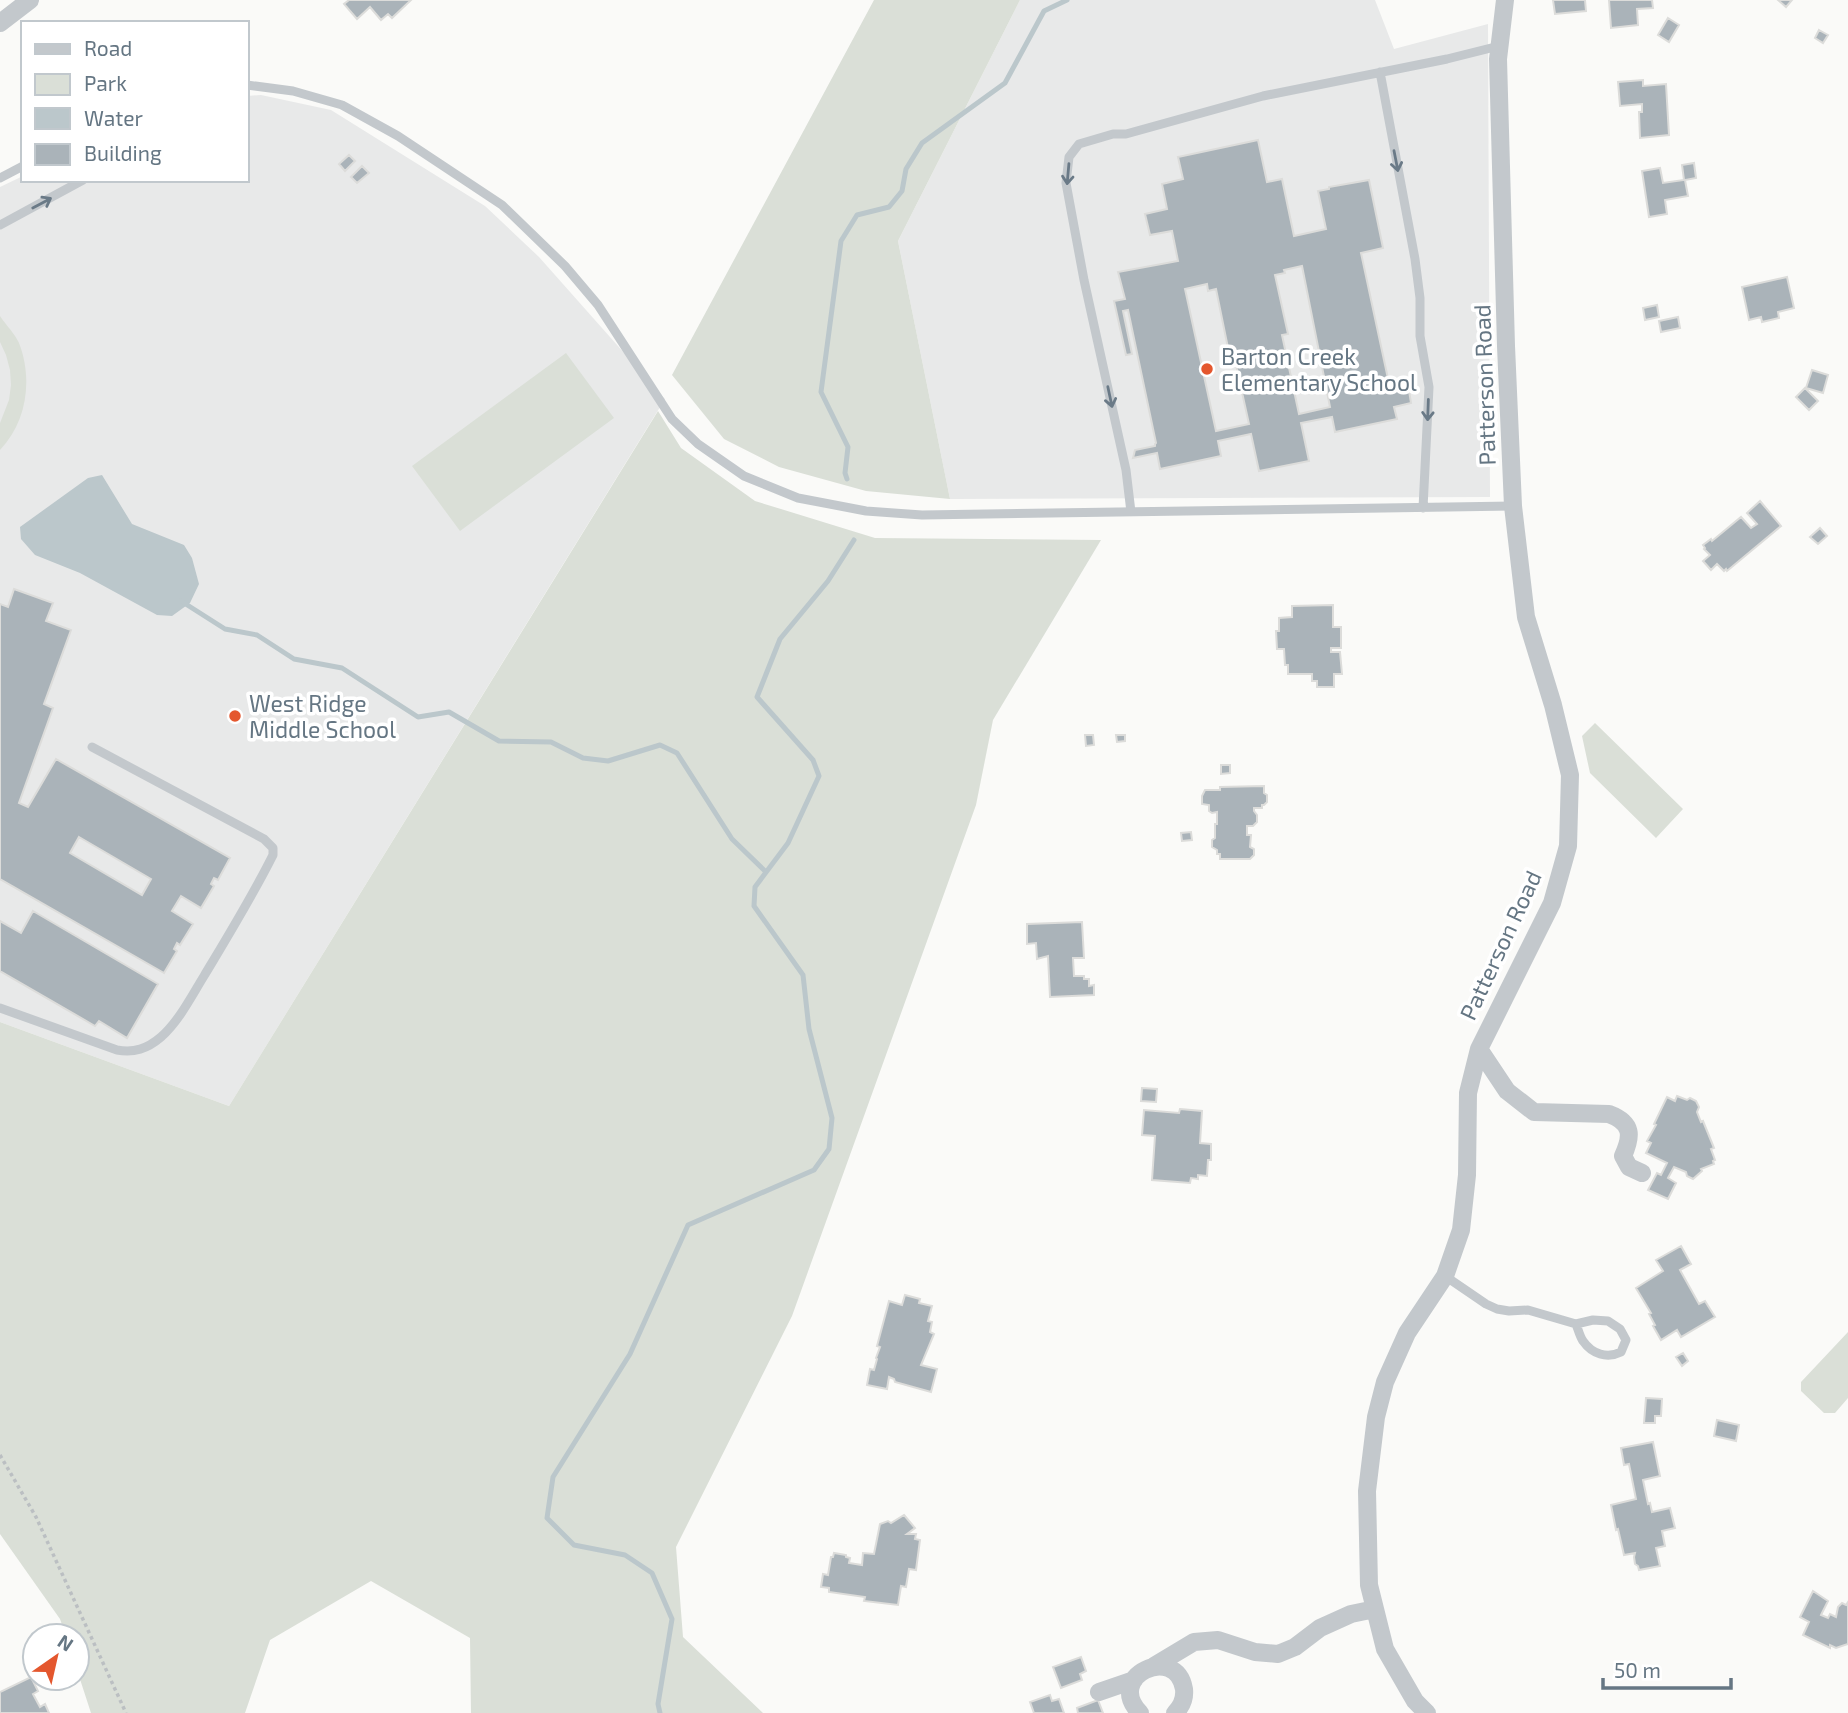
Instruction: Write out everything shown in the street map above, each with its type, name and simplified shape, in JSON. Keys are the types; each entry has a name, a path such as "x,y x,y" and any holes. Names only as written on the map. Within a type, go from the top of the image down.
{"street":[{"path":"0,23 30,0"},
{"name":"Patterson Road","path":"1427,1713 1415,1701 1385,1649 1369,1585 1367,1491 1376,1417 1385,1382 1406,1333 1445,1276 1461,1230 1467,1175 1468,1093 1479,1049 1552,902 1568,846 1570,775 1553,705 1526,617 1513,506 1498,59 1505,0"},
{"path":"1479,1049 1507,1091 1534,1112 1609,1114 1620,1118 1627,1125 1630,1141 1623,1157 1629,1167 1642,1173"},
{"path":"1140,1713 1130,1696 1134,1680 1139,1673 1194,1642 1218,1640 1255,1652 1278,1654 1295,1647 1320,1628 1351,1614 1375,1609"},
{"path":"1154,1666 1172,1670 1183,1684 1183,1703 1175,1713"},
{"path":"1099,1692 1134,1680"}],"lane":[{"path":"1131,512 1126,470 1084,280 1066,183 1069,157 1079,144 1113,134 1126,134 1263,96 1447,60 1499,46"},
{"path":"1380,72 1415,259 1420,298 1420,336 1429,387 1423,508"},
{"path":"248,85 293,91 342,105 398,136 502,205 565,266 598,305 672,419 698,444 744,476 798,498 866,512 922,515 1513,506"},
{"path":"0,178 21,167"},
{"path":"0,225 79,182"},
{"path":"0,1008 128,1052 151,1045 162,1037 179,1017 246,908 273,855 273,848 264,839 92,747"},
{"path":"1445,1276 1497,1309 1528,1310 1576,1324 1608,1321 1620,1329 1626,1340 1620,1352 1612,1356 1599,1355 1583,1341 1576,1324"}],"path":[{"path":"0,1455 36,1517 126,1713"}],"shaded area":[{"name":"Barton Creek Elementary School","path":"1020,0 1375,0 1394,49 1488,24 1490,497 950,499 898,241"},
{"name":"West Ridge Middle School","path":"261,95 331,110 485,206 539,257 665,399 229,1106 0,1022 0,187 21,177 21,182 248,182 248,96"}],"green space":[{"path":"874,0 1020,0 898,241 950,499 866,491 779,467 724,439 672,375"},
{"path":"0,316 19,343 26,371 26,385 22,413 9,439 0,450 0,423 9,400 11,385 10,370 0,342"},
{"path":"566,353 614,418 460,531 412,466"},
{"path":"658,411 681,448 755,501 875,538 1101,540 993,720 976,805 792,1316 676,1547 683,1637 763,1713 471,1713 470,1638 371,1581 270,1640 245,1713 91,1713 84,1692 91,1692 91,1622 61,1622 0,1534 0,1022 229,1106"},
{"path":"1595,723 1683,809 1656,838 1590,773 1582,736"},
{"path":"1848,1332 1848,1398 1835,1413 1824,1413 1801,1391 1801,1382"}],"water":[{"path":"102,475 132,524 184,545 192,558 199,584 190,603 172,616 157,615 80,573 35,555 21,539 20,527 88,478"}],"building":[{"path":"349,0 411,0 392,18 388,14 381,20 370,7 357,19 344,4"},
{"path":"1553,0 1585,0 1586,11 1555,14"},
{"path":"1609,0 1652,0 1653,8 1637,9 1638,25 1611,28"},
{"path":"1778,0 1792,0 1786,7"},
{"path":"1668,18 1679,25 1669,42 1658,35"},
{"path":"1819,30 1828,35 1823,43 1815,38"},
{"path":"1643,80 1643,86 1666,84 1669,135 1640,138 1639,112 1642,112 1642,104 1620,106 1618,82"},
{"path":"1258,140 1267,182 1282,179 1294,236 1326,229 1318,191 1369,180 1383,248 1361,253 1390,388 1408,384 1411,403 1394,407 1397,419 1335,432 1332,417 1301,423 1309,461 1259,471 1251,434 1218,441 1221,456 1160,469 1157,453 1133,458 1135,450 1155,446 1156,443 1128,310 1123,311 1132,354 1126,355 1114,301 1125,299 1118,272 1178,261 1172,231 1150,235 1145,214 1167,209 1162,184 1183,179 1178,157","holes":["1302,266 1330,407 1299,414 1282,335 1288,334 1275,275","1207,284 1208,291 1216,289 1228,348 1232,347 1249,424 1216,431 1185,289"]},
{"path":"349,155 355,161 345,171 339,164"},
{"path":"1694,163 1696,178 1685,180 1688,196 1665,200 1667,214 1649,217 1642,171 1660,168 1663,183 1684,180 1682,165"},
{"path":"362,166 369,173 357,183 351,177"},
{"path":"1787,277 1794,308 1778,312 1779,318 1762,322 1761,317 1749,320 1742,287"},
{"path":"1657,305 1659,317 1645,320 1643,308"},
{"path":"1678,317 1680,328 1661,332 1659,321"},
{"path":"1812,370 1828,375 1823,393 1806,388"},
{"path":"1805,388 1818,401 1809,410 1796,397"},
{"path":"1760,501 1781,526 1727,571 1717,564 1711,570 1703,561 1710,555 1703,545 1711,539 1712,541 1741,517 1751,528 1757,524 1747,513"},
{"path":"1820,528 1827,536 1818,544 1810,537"},
{"path":"14,589 53,603 46,621 71,630 44,704 53,708 19,803 28,807 56,759 230,858 218,880 214,878 211,884 214,886 201,908 181,896 172,911 193,924 180,945 177,943 174,949 177,951 164,973 0,879 0,604 8,607","holes":["79,837 151,879 142,895 70,853"]},
{"path":"1333,605 1333,627 1341,627 1341,648 1331,648 1331,652 1340,652 1342,674 1334,674 1334,687 1317,687 1317,681 1312,681 1312,674 1288,674 1284,649 1277,649 1276,631 1279,631 1279,618 1292,617 1292,606"},
{"path":"1085,735 1093,735 1094,745 1086,746"},
{"path":"1116,735 1125,735 1125,741 1117,742"},
{"path":"1221,765 1230,765 1230,773 1221,774"},
{"path":"1264,786 1267,802 1262,808 1254,808 1257,822 1253,826 1247,826 1247,835 1251,835 1250,847 1254,849 1254,855 1250,859 1220,859 1220,854 1212,847 1217,812 1212,813 1209,811 1209,805 1202,804 1205,790"},
{"path":"1191,832 1192,840 1182,841 1181,833"},
{"path":"33,911 158,984 127,1038 99,1021 95,1026 0,971 0,921 21,933"},
{"path":"1082,922 1084,958 1073,958 1074,976 1089,979 1089,986 1094,985 1094,995 1050,997 1048,956 1037,959 1036,943 1027,944 1027,924"},
{"path":"1142,1088 1157,1089 1156,1102 1141,1101"},
{"path":"1677,1096 1696,1101 1699,1107 1697,1112 1714,1148 1711,1149 1715,1160 1714,1164 1701,1169 1693,1179 1687,1176 1686,1172 1674,1167 1668,1178 1676,1183 1668,1199 1648,1190 1657,1173 1661,1175 1667,1163 1646,1153 1651,1143 1647,1141 1667,1097 1675,1101"},
{"path":"1180,1109 1202,1111 1200,1143 1211,1144 1207,1176 1198,1175 1198,1179 1191,1178 1190,1183 1152,1180 1155,1136 1142,1135 1144,1110 1179,1113"},
{"path":"1681,1246 1691,1264 1680,1270 1699,1304 1705,1301 1715,1317 1681,1337 1677,1330 1661,1340 1653,1326 1655,1325 1649,1314 1651,1313 1636,1288 1663,1271 1656,1260"},
{"path":"905,1295 920,1299 919,1303 932,1306 928,1321 932,1322 930,1332 934,1334 921,1365 937,1369 931,1392 895,1382 889,1377 887,1389 867,1385 870,1369 874,1370 877,1359 880,1347 877,1346 889,1301 902,1305"},
{"path":"1683,1353 1688,1361 1682,1366 1676,1357"},
{"path":"1646,1398 1662,1399 1661,1416 1655,1416 1655,1423 1644,1423"},
{"path":"1717,1420 1739,1425 1736,1441 1714,1436"},
{"path":"1653,1442 1660,1476 1643,1480 1648,1504 1650,1503 1652,1512 1670,1508 1675,1528 1662,1531 1665,1546 1656,1548 1660,1566 1639,1570 1635,1564 1635,1553 1624,1555 1611,1505 1636,1499 1629,1464 1624,1465 1621,1448"},
{"path":"904,1515 915,1528 907,1534 916,1534 915,1539 920,1540 916,1570 909,1569 906,1587 901,1586 898,1605 864,1601 865,1597 829,1592 829,1588 821,1587 823,1574 828,1575 834,1553 846,1555 850,1558 849,1563 862,1565 863,1553 874,1554 880,1524 888,1521 891,1523"},
{"path":"1813,1591 1828,1601 1821,1615 1828,1618 1830,1614 1836,1617 1838,1607 1848,1602 1848,1644 1836,1648 1830,1645 1830,1648 1803,1635 1809,1622 1800,1617"},
{"path":"1081,1657 1086,1671 1080,1674 1082,1680 1061,1688 1053,1667"},
{"path":"21,1682 21,1692 36,1692 33,1694 40,1707 45,1704 49,1713 0,1713 0,1692"},
{"path":"1050,1695 1052,1701 1059,1699 1064,1713 1034,1713 1030,1702"},
{"path":"1098,1700 1103,1713 1078,1713 1077,1708"}],"waterway":[{"path":"847,479 845,473 848,447 821,392 841,241 857,215 889,207 902,191 906,169 922,143 1005,83 1044,11 1067,0"},
{"path":"660,1713 658,1704 672,1619 652,1573 625,1555 574,1545 547,1518 553,1477 630,1354 688,1225 814,1170 829,1149 832,1118 809,1029 803,975 754,906 755,887 788,843 819,776 813,760 757,697 780,639 828,581 854,540"},
{"path":"181,601 225,629 257,635 294,659 342,668 418,717 449,712 499,741 551,742 583,758 608,761 660,745 677,753 732,839 766,872"}],"place":[{"name":"Barton Creek Elementary School","path":"1207,369"},
{"name":"West Ridge Middle School","path":"235,716"}]}
